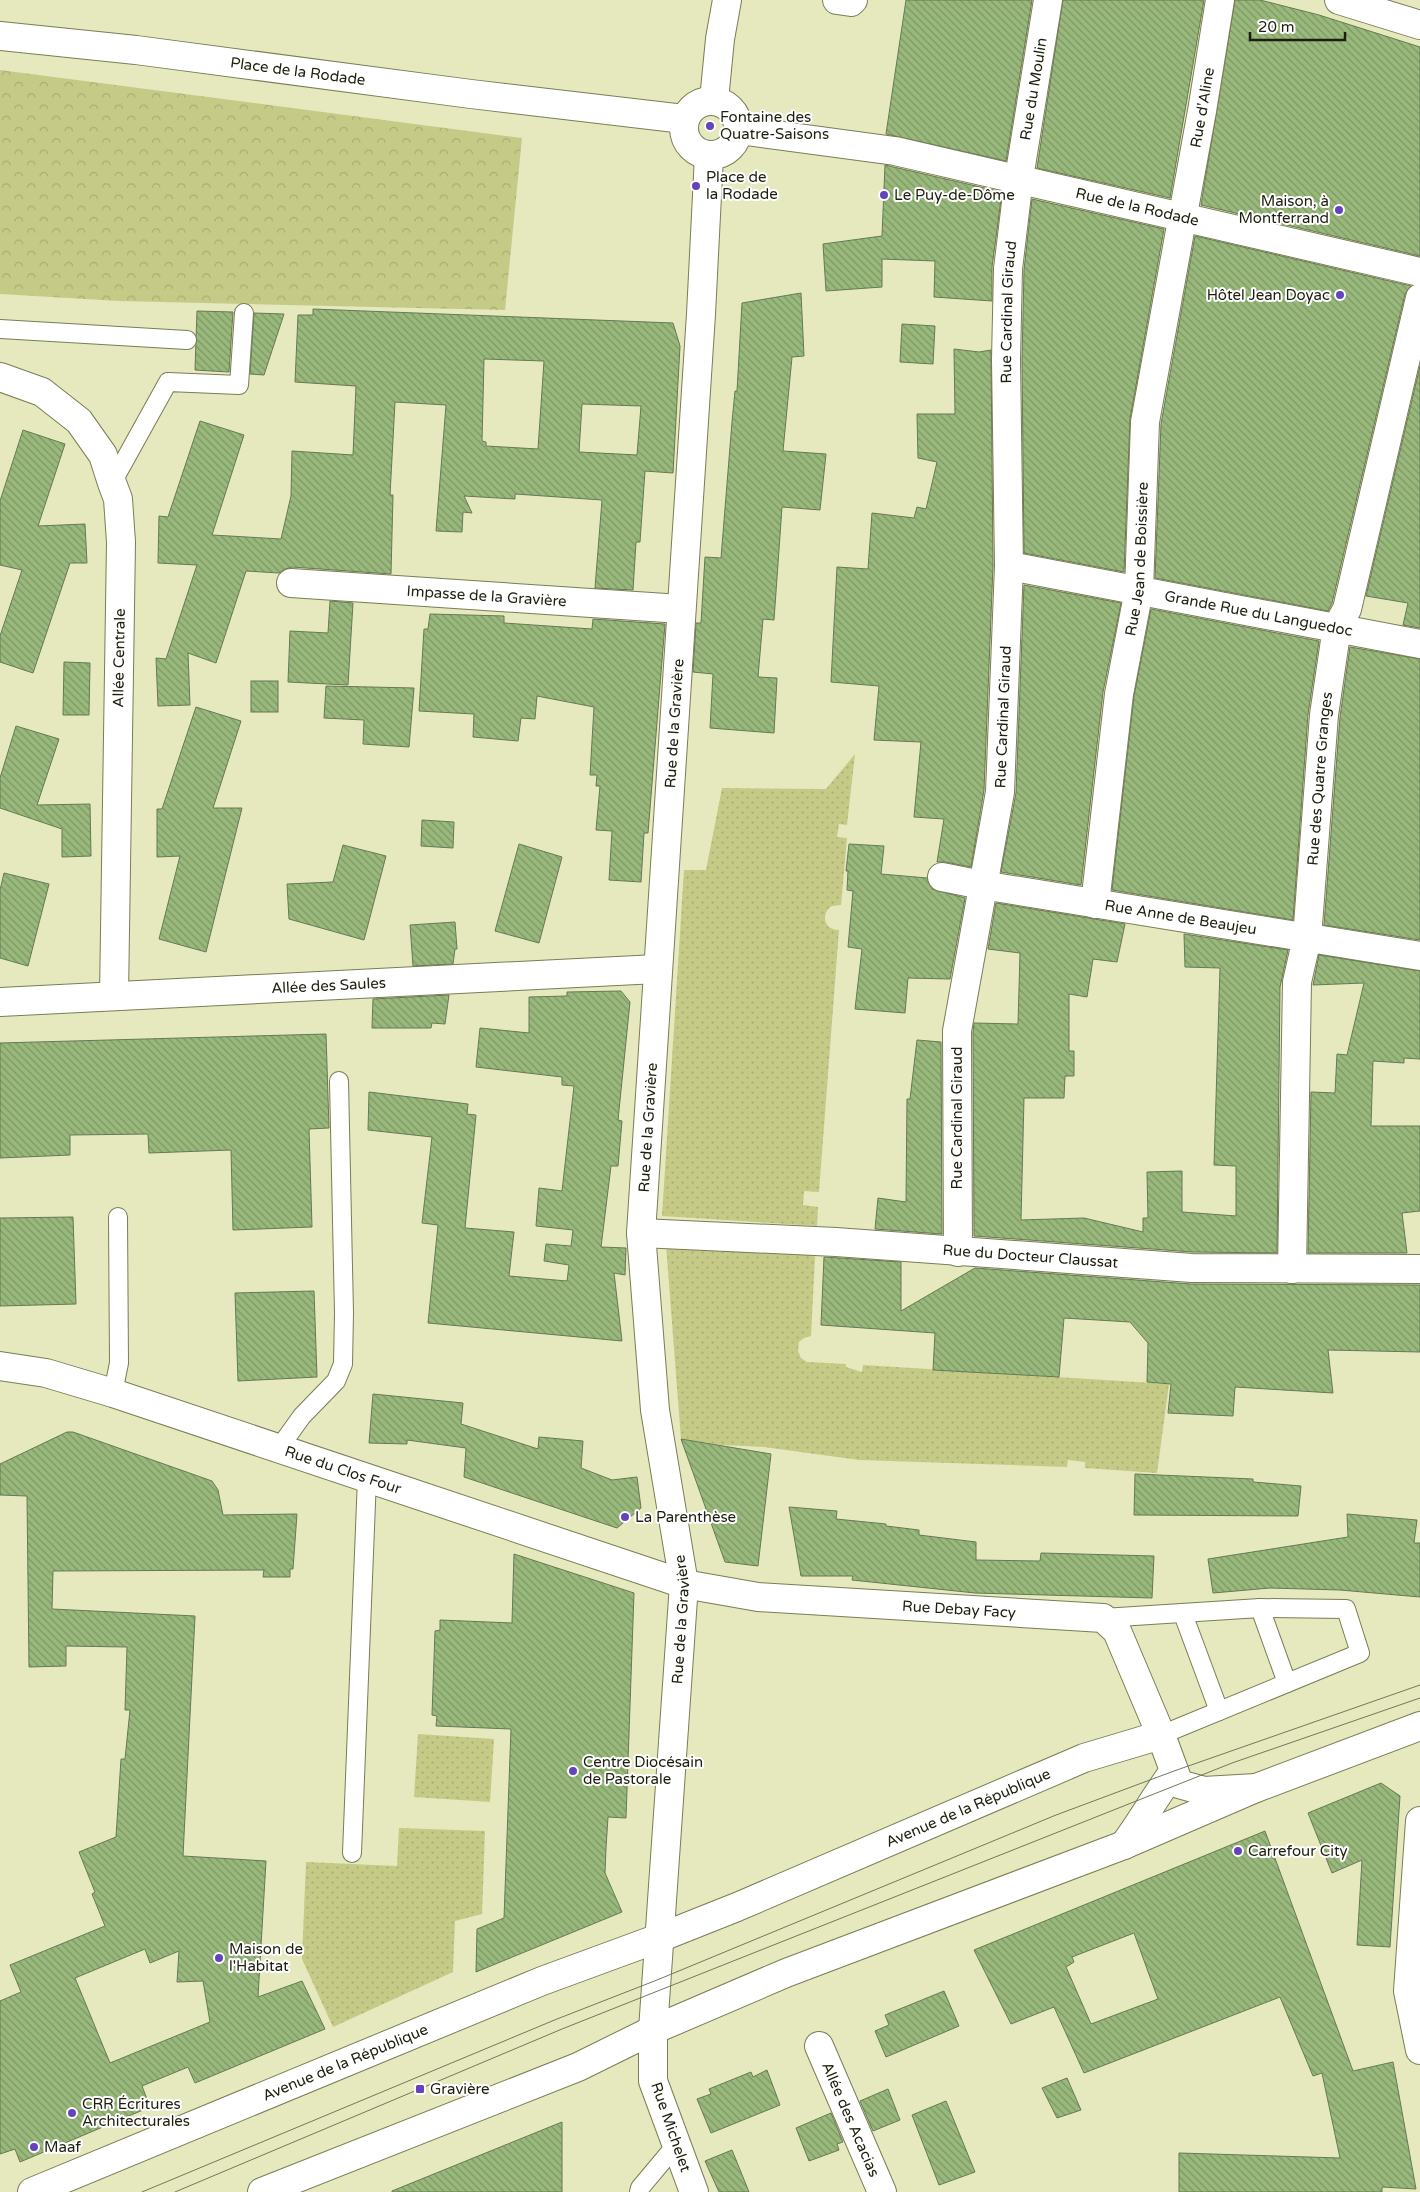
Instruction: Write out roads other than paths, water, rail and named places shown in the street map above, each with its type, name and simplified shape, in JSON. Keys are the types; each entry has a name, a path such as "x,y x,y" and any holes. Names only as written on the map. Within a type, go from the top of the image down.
{"street":[{"path":"714,100 720,39 727,0"},
{"path":"836,0 851,2 853,0"},
{"name":"Rue du Moulin","path":"1019,178 1048,0"},
{"name":"Rue d'Aline","path":"1183,216 1220,0"},
{"path":"1339,0 1420,25"},
{"name":"Place de la Rodade","path":"0,36 136,50 472,94 684,119"},
{"path":"714,100 727,105 732,111 736,116 739,130 734,144 723,154 709,156 697,152 687,144 683,132 684,119 696,104 714,100"},
{"name":"Rue de la Rodade","path":"739,130 855,144 1019,178 1420,272"},
{"name":"Rue de la Gravière","path":"659,1938 684,1584 655,1410 641,1232 701,314 709,156"},
{"name":"Rue Cardinal Giraud","path":"958,1252 957,1031 1000,792 1009,566 1006,360 1008,269 1019,178"},
{"name":"Rue Jean de Boissière","path":"1095,904 1119,694 1139,590 1145,422 1183,216"},
{"name":"Rue des Quatre Granges","path":"1292,1269 1298,982 1307,938 1324,715 1337,627 1347,609 1420,298"},
{"name":"Allée Centrale","path":"0,377 42,392 79,421 103,455 118,500 121,542 114,996"},
{"name":"Grande Rue du Languedoc","path":"1009,566 1420,644"},
{"name":"Impasse de la Gravière","path":"292,583 681,609"},
{"name":"Rue Anne de Beaujeu","path":"942,877 1095,904 1420,956"},
{"name":"Allée des Saules","path":"0,1002 657,969"},
{"name":"Rue du Docteur Claussat","path":"641,1232 836,1242 1192,1268 1420,1269"},
{"name":"Rue du Clos Four","path":"0,1366 46,1372 113,1393 684,1584"},
{"name":"Rue Debay Facy","path":"684,1584 758,1598 1103,1618"},
{"path":"1103,1618 1117,1631 1161,1735 1179,1784 1204,1791 1256,1788"},
{"path":"262,2192 578,2067 653,2030 786,1973 1124,1845 1256,1788 1420,1726"},
{"name":"Avenue de la République","path":"32,2192 542,1982 659,1938 1084,1758 1161,1735"},
{"path":"1124,1845 1143,1819 1157,1793 1174,1771"},
{"path":"1420,1821 1408,1991 1420,2050"},
{"path":"653,2030 659,1938"},
{"name":"Rue Michelet","path":"653,2030 653,2081 694,2192"},
{"name":"Allée des Acacias","path":"819,2046 882,2192"}],"lane":[{"path":"112,483 168,382 239,384 244,313"},
{"path":"0,329 188,340"},
{"path":"278,1448 302,1416 336,1381 343,1364 340,1081"},
{"path":"113,1393 119,1363 118,1217"},
{"path":"352,1853 367,1478"},
{"path":"1103,1618 1260,1608 1346,1609 1360,1653 1161,1735"},
{"path":"1260,1608 1287,1683"},
{"path":"1182,1614 1219,1711"},
{"path":"639,2192 640,2188 676,2145"}],"tram line":[{"path":"142,2192 557,2019 657,1980 1056,1815 1174,1771 1420,1685"},
{"path":"175,2192 562,2029 1232,1763 1420,1698"}],"place":[{"name":"Fontaine des Quatre-Saisons","path":"710,126"},
{"name":"Place de la Rodade","path":"696,186"},
{"name":"Le Puy-de-Dôme","path":"884,195"},
{"name":"Maison, à Montferrand","path":"1339,210"},
{"name":"Hôtel Jean Doyac","path":"1340,295"},
{"name":"La Parenthèse","path":"625,1517"},
{"name":"Centre Diocésain de Pastorale","path":"573,1771"},
{"name":"Carrefour City","path":"1238,1851"},
{"name":"Maison de l'Habitat","path":"219,1958"},
{"name":"Gravière","path":"420,2089"},
{"name":"CRR Écritures Architecturales","path":"72,2113"},
{"name":"Maaf","path":"34,2147"}]}
